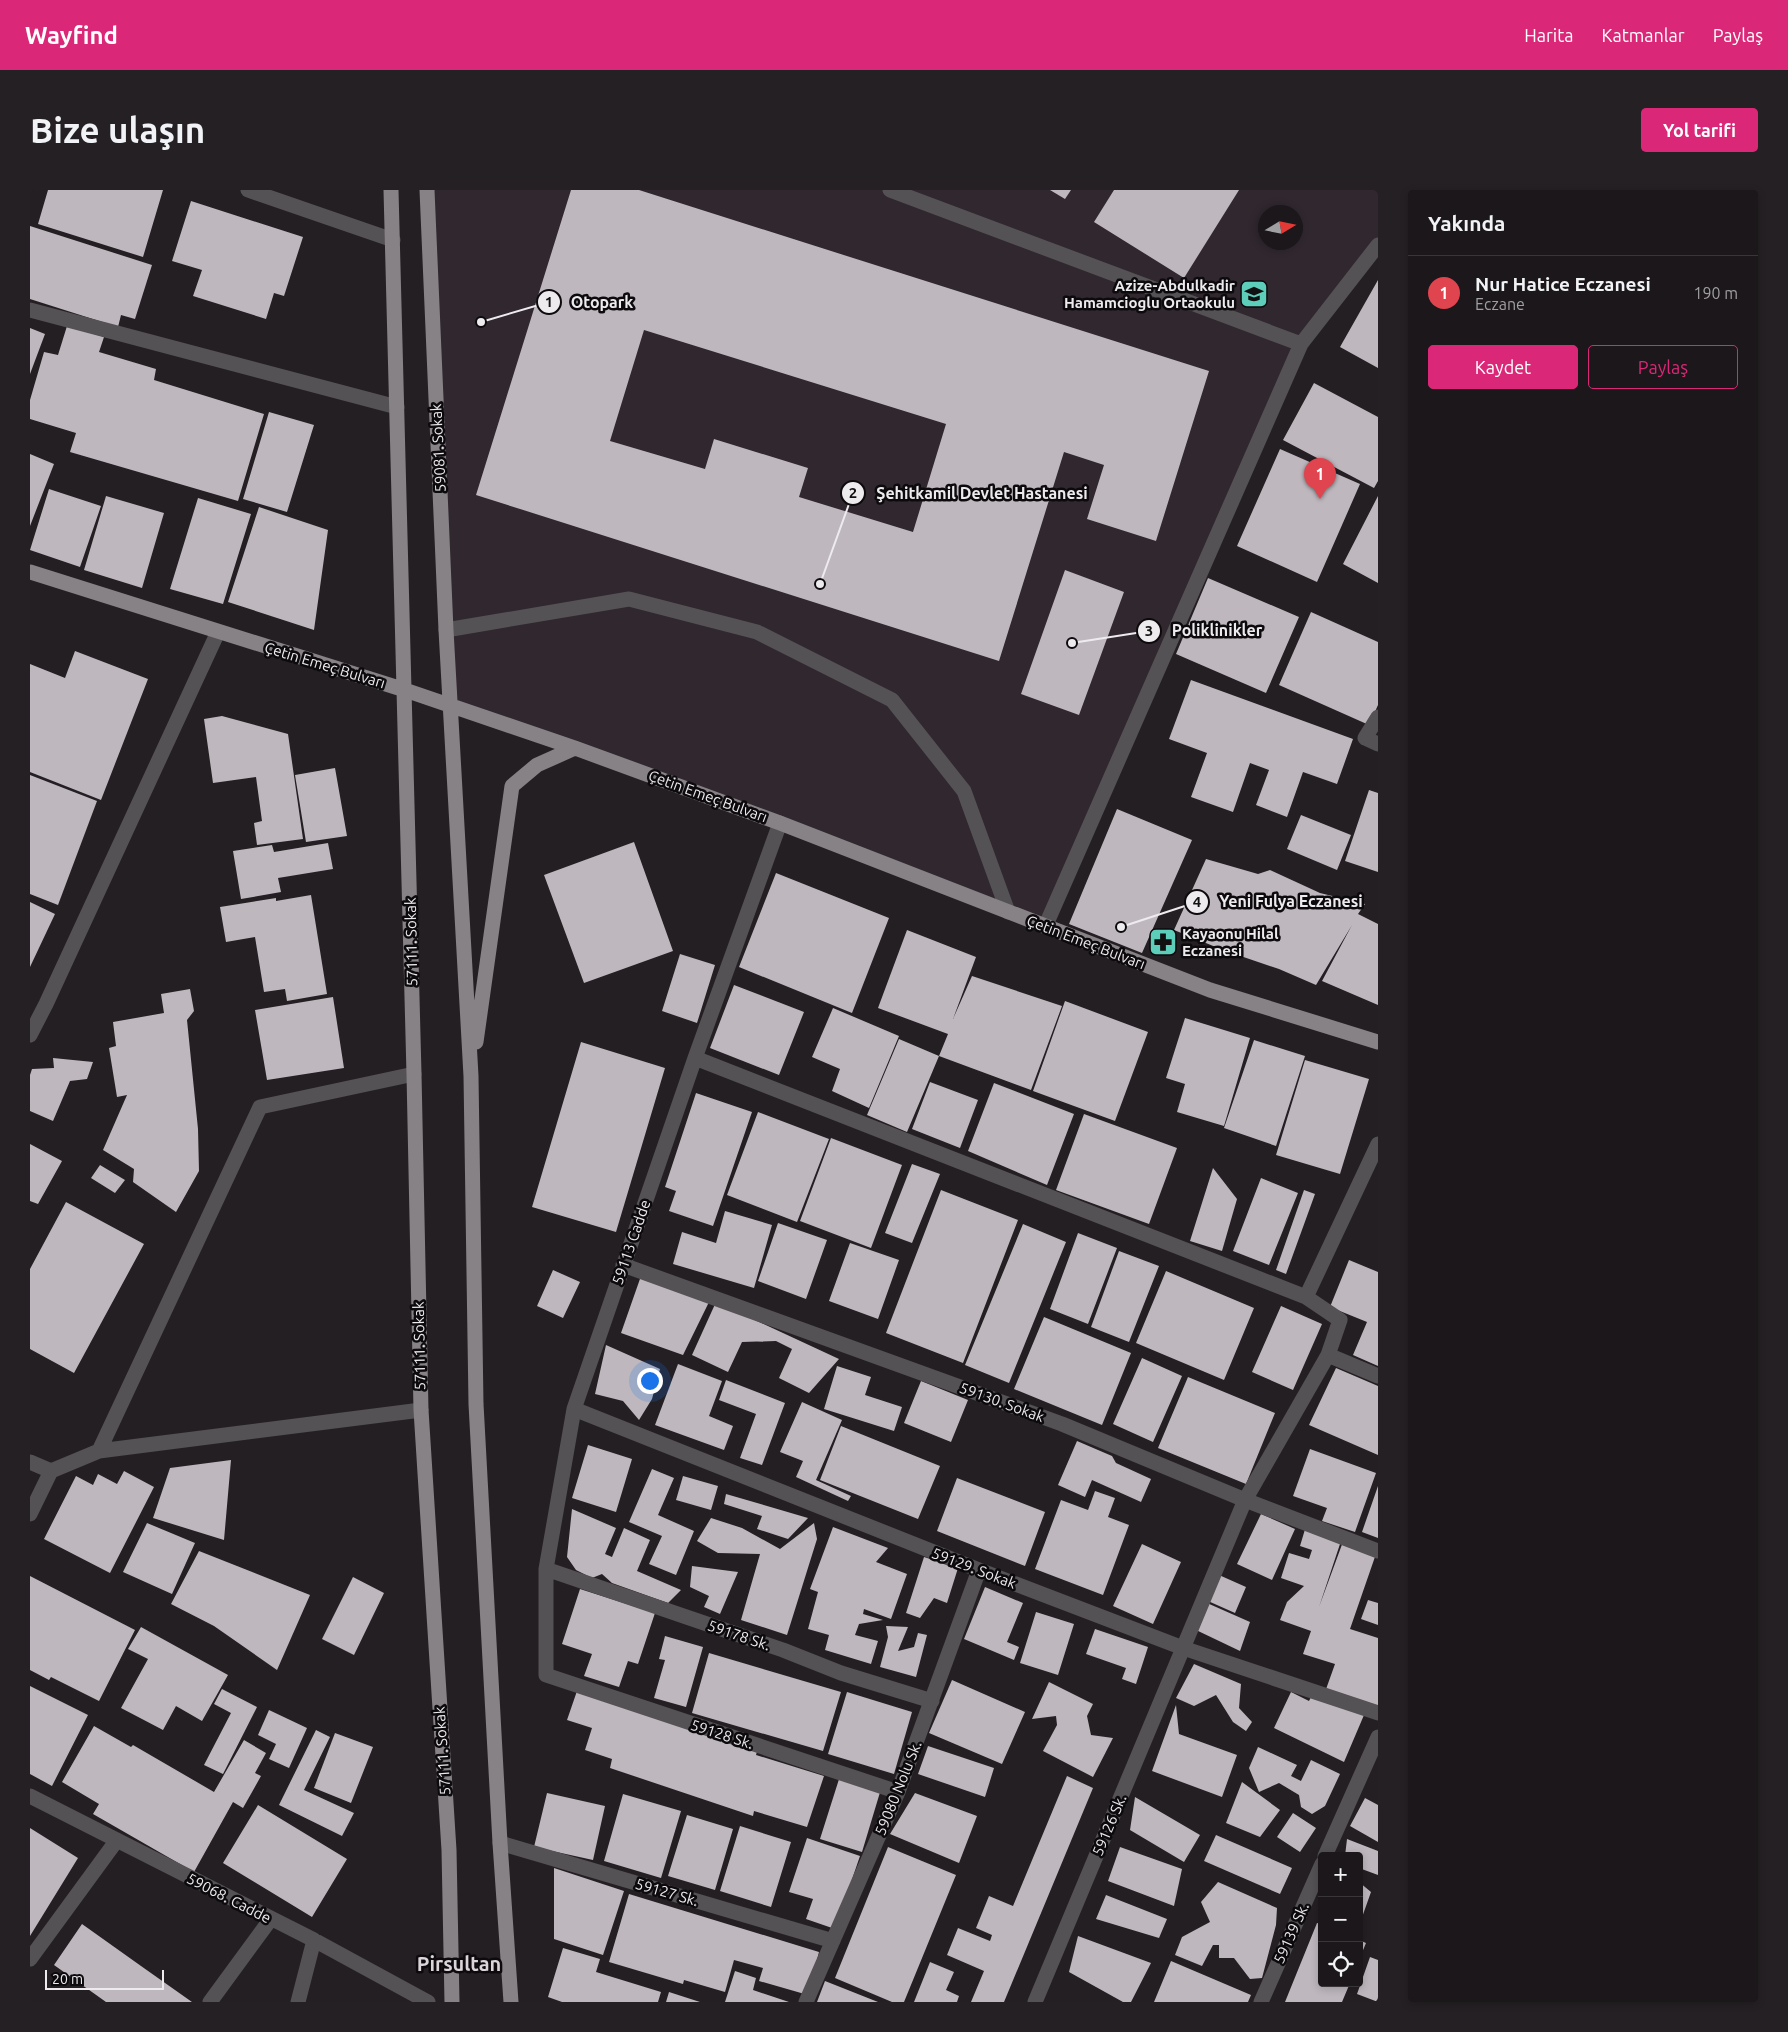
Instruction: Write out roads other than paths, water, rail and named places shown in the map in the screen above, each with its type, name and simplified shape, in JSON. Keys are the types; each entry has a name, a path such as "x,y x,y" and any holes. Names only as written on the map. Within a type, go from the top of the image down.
{"main road":[{"path":"391,190 404,690"},
{"name":"59081. Sokak","path":"427,190 446,630 471,1076"},
{"name":"Çetin Emeç Bulvarı","path":"30,572 404,690 576,748 780,823 1210,990 1378,1042"},
{"name":"57111. Sokak","path":"404,690 421,1410 449,1850 452,2002"},
{"path":"511,2002 500,1843 476,1404 471,1076 512,786 536,765 576,748"}],"street":[{"path":"248,190 392,240"},
{"path":"890,190 1300,344"},
{"path":"1045,927 1300,344 1378,245"},
{"path":"30,310 397,407"},
{"path":"446,630 629,599 757,632 892,700 964,791 1008,912"},
{"path":"30,1035 218,632"},
{"path":"1378,717 1365,738 1378,744"},
{"name":"59113 Cadde","path":"546,1675 546,1569 574,1409 695,1058 780,823"},
{"path":"695,1058 1306,1297 1378,1144"},
{"path":"99,1451 260,1107 414,1074"},
{"name":"59130. Sokak","path":"623,1265 1062,1424 1245,1500 1378,1551"},
{"name":"59126 Sk.","path":"1035,2002 1245,1500 1328,1356 1340,1320 1306,1297"},
{"path":"1328,1356 1378,1376"},
{"name":"59129. Sokak","path":"574,1409 979,1570 1183,1648 1378,1713"},
{"path":"30,1514 51,1471 99,1451 421,1410"},
{"path":"30,1462 51,1471"},
{"name":"59178 Sk.","path":"546,1569 783,1650 841,1673 932,1701"},
{"name":"59080 Nolu Sk.","path":"806,2002 898,1792 979,1570"},
{"name":"59128 Sk.","path":"546,1675 898,1792"},
{"path":"1328,1852 1378,1737"},
{"name":"59068. Cadde","path":"30,1796 270,1920 314,1940 428,2002"},
{"path":"30,1959 117,1840"},
{"name":"59127 Sk.","path":"500,1843 833,1941"},
{"name":"59139 Sk.","path":"1261,2002 1318,1873"},
{"path":"210,2002 270,1920"},
{"path":"298,2002 314,1940"}],"place":[{"name":"Azize-Abdulkadir Hamamcioglu Ortaokulu","path":"1254,294"},
{"name":"Otopark","path":"481,322"},
{"name":"Nur Hatice Eczanesi","path":"1320,499"},
{"name":"Şehitkamil Devlet Hastanesi","path":"820,584"},
{"name":"Poliklinikler","path":"1072,643"},
{"name":"Yeni Fulya Eczanesi","path":"1121,927"},
{"name":"Kayaonu Hilal Eczanesi","path":"1163,942"}],"district":[{"name":"Pirsultan","path":"459,1963"}]}
